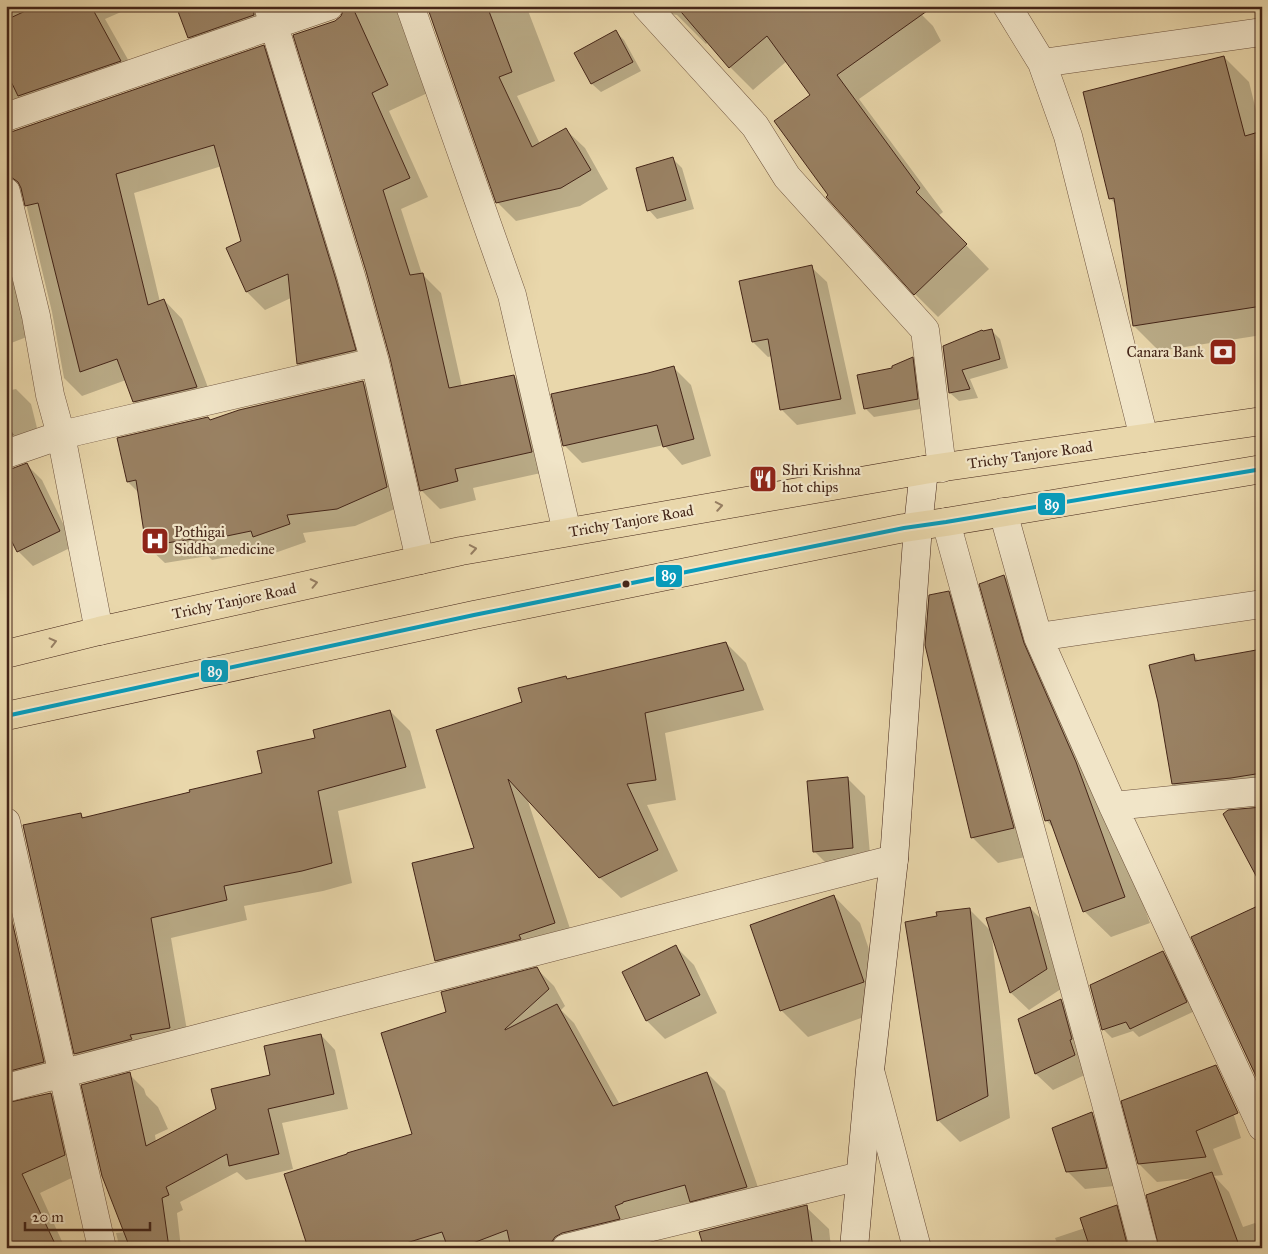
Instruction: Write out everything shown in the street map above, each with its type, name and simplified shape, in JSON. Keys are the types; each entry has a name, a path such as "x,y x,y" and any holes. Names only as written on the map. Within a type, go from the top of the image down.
{"highway":[{"name":"Trichy Tanjore Road","path":"6,654 99,631 461,551 933,469 1262,420"},
{"path":"6,716 474,615 918,526 1262,469"}],"street":[{"path":"6,117 272,16 329,6"},
{"path":"410,6 512,295 567,532"},
{"path":"646,6 755,126 787,177 925,330 933,469 918,526 894,859 870,1070 854,1248"},
{"path":"1006,6 1042,63 1068,136 1144,438"},
{"path":"272,16 375,362 420,560"},
{"path":"1042,63 1262,32"},
{"path":"6,192 36,316 50,395 61,435 99,631"},
{"path":"6,454 61,435 375,362"},
{"path":"1003,512 1038,637 1113,806 1262,1127"},
{"path":"946,522 1144,1248"},
{"path":"1038,637 1262,604"},
{"path":"1113,806 1262,790"},
{"path":"6,822 102,1248"},
{"path":"6,1088 894,859"},
{"path":"870,1070 917,1248"},
{"path":"566,1248 860,1176"}],"building":[{"path":"36,6 91,6 121,61 18,96 6,71 6,20"},
{"path":"176,6 253,6 254,15 188,38"},
{"path":"345,6 352,6 388,85 372,93 410,178 383,190 410,275 423,273 449,388 514,375 532,452 455,469 458,481 420,491 390,358 366,271 293,35 335,21 341,16"},
{"path":"427,6 487,6 512,72 499,77 532,147 566,128 591,170 561,188 496,203"},
{"path":"676,6 934,6 837,75 920,188 916,192 967,244 914,295 826,197 828,195 774,121 810,95 767,36 729,68"},
{"path":"616,30 633,62 591,84 574,53"},
{"path":"264,45 356,350 297,364 288,274 246,292 226,248 241,241 214,145 116,174 148,305 164,299 197,387 133,402 117,359 80,372 38,203 25,206 18,182 11,177 6,177 6,132 11,132"},
{"path":"1224,56 1245,136 1262,131 1262,306 1133,326 1114,198 1109,199 1083,92"},
{"path":"673,157 686,200 647,211 636,168"},
{"path":"812,265 841,399 780,410 768,339 752,342 739,281"},
{"path":"992,329 1000,359 962,370 970,389 949,393 943,346 982,330"},
{"path":"913,357 918,399 864,409 857,375 892,368 892,366"},
{"path":"674,366 694,439 663,447 657,425 563,446 551,394"},
{"path":"363,381 387,487 337,509 287,515 290,524 253,537 251,531 193,543 193,539 146,546 136,480 127,482 117,438 208,417 210,420 239,410"},
{"path":"6,420 13,435 6,437"},
{"path":"27,463 60,531 17,552 6,530 6,469"},
{"path":"1004,575 1024,643 1076,762 1125,897 1083,912 1050,820 1045,821 979,584"},
{"path":"949,591 1014,828 971,838 925,645 929,595"},
{"path":"726,642 744,690 645,713 656,780 627,784 658,850 599,878 508,779 555,923 519,935 521,939 435,961 412,863 474,848 436,730 522,702 518,688 566,676 567,679"},
{"path":"1262,649 1262,773 1172,784 1158,702 1149,665 1194,654 1195,661"},
{"path":"390,710 406,767 318,791 332,863 302,871 224,886 227,900 151,918 170,1028 130,1035 132,1039 74,1054 23,825 81,813 82,818 262,773 257,751 315,738 313,730"},
{"path":"848,777 853,848 813,852 807,781"},
{"path":"1262,807 1262,887 1223,814 1228,810"},
{"path":"6,894 44,1062 6,1072"},
{"path":"834,895 864,982 780,1011 750,925"},
{"path":"1262,904 1262,1089 1191,937"},
{"path":"1030,907 1047,969 1010,993 986,918"},
{"path":"970,908 988,1096 937,1121 905,922 937,916 936,912"},
{"path":"676,945 700,995 646,1021 622,972"},
{"path":"1163,951 1187,1002 1130,1029 1126,1022 1102,1030 1090,985"},
{"path":"537,967 549,989 505,1030 557,1004 613,1106 707,1072 747,1187 690,1202 685,1185 623,1202 615,1206 620,1219 562,1233 555,1237 551,1243 551,1248 511,1248 507,1230 460,1248 448,1248 442,1232 390,1248 308,1248 284,1174 412,1134 381,1033 446,1012 441,992"},
{"path":"1061,999 1075,1055 1035,1074 1018,1019"},
{"path":"321,1034 334,1094 268,1109 279,1154 229,1166 227,1154 166,1187 169,1195 162,1198 169,1248 130,1248 102,1176 81,1085 130,1072 146,1146 216,1109 211,1089 270,1075 264,1046"},
{"path":"1216,1065 1238,1113 1196,1131 1206,1157 1138,1164 1121,1101"},
{"path":"51,1093 65,1155 22,1174 57,1248 6,1248 6,1103"},
{"path":"1092,1112 1107,1168 1066,1172 1052,1128"},
{"path":"1212,1172 1240,1248 1159,1248 1146,1195"},
{"path":"807,1205 813,1248 704,1248 699,1232"},
{"path":"1117,1205 1128,1248 1090,1248 1080,1218"}],"transit line":[{"name":"89","path":"6,716 474,615 904,528 1262,469"}],"place":[{"name":"Canara Bank","path":"1223,352"},
{"name":"Shri Krishna hot chips","path":"763,479"},
{"name":"Pothigai Siddha medicine","path":"155,541"}]}
